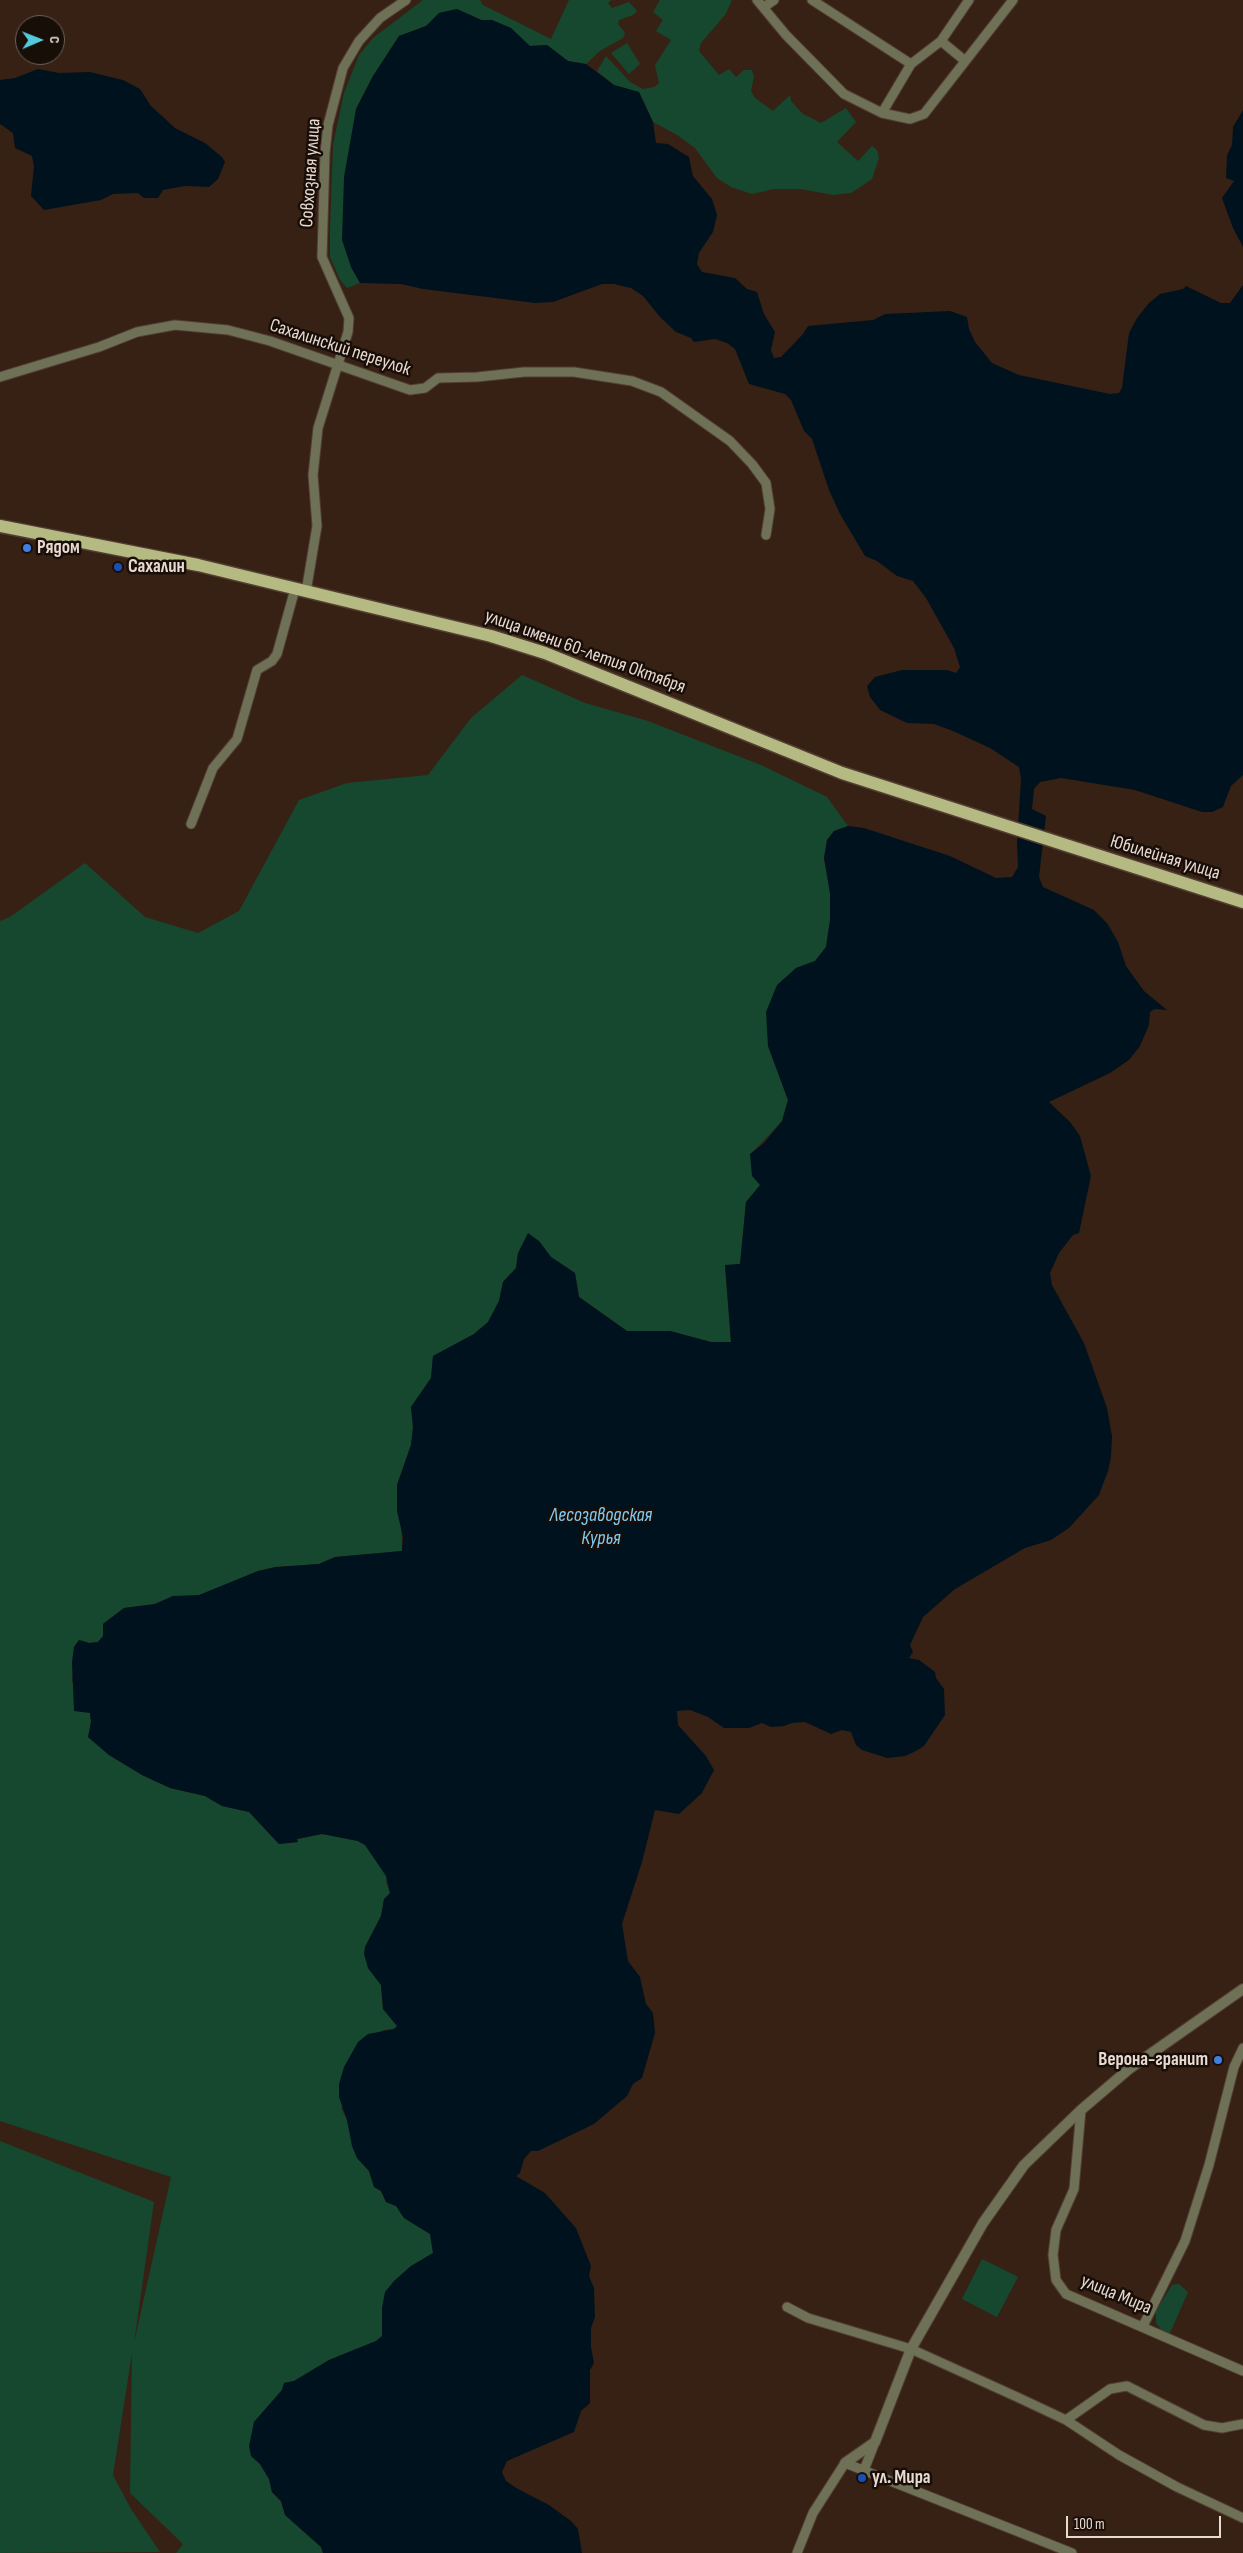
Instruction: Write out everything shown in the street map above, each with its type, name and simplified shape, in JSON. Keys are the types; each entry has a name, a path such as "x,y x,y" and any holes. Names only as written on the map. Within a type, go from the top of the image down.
{"main road":[{"name":"улица имени 60-летия Октября","path":"0,526 198,566 462,627 544,653 842,773 1076,850"},
{"name":"Юбилейная улица","path":"1076,850 1243,902"}],"street":[{"name":"Совхозная улица","path":"191,824 213,768 237,739 257,670 272,661 277,654 301,590 317,526 313,475 318,428 348,332 349,318 322,256 325,153 335,95 343,68 360,40 380,18 406,0"},
{"path":"757,0 786,35 844,94 882,113 910,119 924,114 964,60 1013,0"},
{"path":"764,7 774,0"},
{"path":"812,0 912,64"},
{"path":"882,113 912,64 941,41 969,0"},
{"path":"941,41 964,60"},
{"name":"Сахалинский переулок","path":"0,377 100,347 137,332 174,325 228,330 270,341 410,390 425,388 438,378 540,372 574,372 632,381 661,392 730,441 752,464 766,482 770,509 766,535"},
{"path":"864,2470 911,2349 983,2223 1024,2165 1081,2110 1129,2069 1243,1989"},
{"path":"1144,2326 1185,2240 1209,2166 1234,2067 1243,2048"},
{"name":"улица Мира","path":"1081,2110 1074,2189 1056,2230 1053,2255 1056,2280 1066,2294 1144,2326 1243,2371"},
{"path":"786,2307 808,2318 911,2349 1066,2420 1118,2455 1177,2487 1243,2518"},
{"path":"1066,2420 1110,2388 1126,2386 1204,2425 1222,2428 1243,2424"},
{"path":"797,2553 813,2513 845,2463 874,2442"},
{"path":"845,2463 1072,2553"}],"green space":[{"path":"423,0 480,0 483,5 551,39 569,0 611,0 608,3 612,8 629,2 637,11 633,15 619,20 618,24 625,33 623,38 600,51 586,64 568,61 547,45 530,46 492,20 482,20 457,9 439,13 426,26 399,36 373,76 356,109 351,267 360,283 347,288 340,280 330,257 333,145 344,93 359,55 373,38"},
{"path":"660,0 732,0 725,15 701,43 699,51 719,75 729,69 736,77 744,70 752,70 754,77 751,91 755,98 773,111 790,95 791,101 803,114 821,123 846,108 856,122 837,142 858,161 872,146 877,150 879,158 872,179 851,193 833,195 801,189 774,189 752,194 731,187 717,178 695,148 677,135 653,122 639,92 614,85 597,71 606,56 630,82 643,89 654,87 659,83 655,65 671,40 656,31 663,20 653,12"},
{"path":"627,43 640,64 629,74 611,53"},
{"path":"522,675 585,703 648,721 761,765 827,797 848,826 834,831 827,840 824,858 830,893 830,920 826,947 815,961 796,968 768,1046 788,1100 782,1121 750,1155 761,1185 746,1202 740,1264 725,1266 731,1342 711,1342 670,1331 627,1331 579,1297 575,1273 551,1257 539,1241 518,1253 516,1268 503,1282 499,1301 488,1322 474,1334 433,1356 431,1378 411,1407 413,1427 411,1445 397,1485 397,1511 401,1522 402,1551 335,1557 319,1564 275,1567 258,1571 199,1596 173,1596 155,1604 124,1608 103,1624 103,1636 98,1642 89,1643 79,1640 74,1647 72,1681 90,1713 91,1722 88,1737 109,1755 142,1775 170,1788 205,1796 222,1806 249,1812 279,1844 298,1842 297,1839 322,1834 358,1841 365,1845 387,1876 386,1882 390,1893 384,1899 381,1916 365,1947 368,1968 381,1985 383,2009 397,2026 394,2029 383,2030 341,2108 347,2120 357,2158 369,2171 374,2187 381,2191 386,2202 396,2206 404,2218 430,2234 433,2253 411,2266 394,2281 382,2308 382,2336 376,2341 329,2360 294,2381 284,2383 282,2390 254,2422 251,2456 260,2464 269,2479 272,2492 281,2502 285,2515 321,2547 323,2553 176,2553 183,2544 130,2493 132,2353 113,2475 131,2509 160,2552 0,2553 0,2141 154,2202 134,2343 171,2177 0,2121 0,921 10,917 85,863 145,917 198,933 239,911 299,800 347,783 428,775 471,718"},
{"path":"982,2259 1018,2277 997,2317 962,2299"},
{"path":"1179,2284 1188,2292 1170,2333 1162,2331 1156,2323 1156,2311 1172,2285"}],"water":[{"name":"Лесозаводская Курья","path":"457,9 481,20 492,20 511,28 530,46 547,45 568,61 586,64 614,85 639,92 653,122 656,143 668,144 689,157 693,176 712,199 717,215 713,232 699,253 697,264 702,272 735,278 747,289 757,292 764,314 775,332 771,350 774,358 781,357 808,326 873,320 885,314 950,311 967,317 969,329 975,342 992,363 1019,375 1110,394 1119,393 1122,388 1129,333 1137,318 1149,303 1160,294 1183,289 1186,286 1221,303 1230,303 1243,285 1243,775 1231,786 1223,807 1212,812 1202,812 1135,790 1061,778 1040,782 1034,789 1032,809 1046,816 1039,877 1043,887 1094,910 1107,923 1118,942 1126,966 1144,991 1167,1010 1155,1009 1150,1012 1149,1025 1140,1046 1129,1060 1110,1073 1049,1102 1070,1122 1080,1136 1091,1176 1079,1233 1073,1235 1059,1253 1050,1273 1052,1285 1084,1343 1107,1408 1112,1436 1111,1457 1099,1495 1069,1528 1051,1540 1025,1548 955,1589 923,1617 910,1645 913,1652 909,1658 919,1660 935,1672 936,1678 944,1689 945,1715 924,1746 916,1751 905,1756 887,1758 862,1750 856,1745 851,1732 842,1730 831,1734 805,1722 771,1727 762,1723 749,1728 724,1728 708,1717 690,1710 677,1711 678,1725 706,1756 714,1770 702,1793 679,1814 655,1810 642,1862 622,1924 628,1961 640,1977 646,2004 653,2013 655,2033 642,2078 633,2084 627,2096 594,2124 538,2151 531,2151 524,2159 520,2173 516,2176 545,2193 576,2228 591,2266 589,2276 594,2288 595,2317 591,2328 591,2347 594,2363 590,2370 590,2403 581,2411 574,2432 507,2461 502,2472 506,2481 549,2505 571,2521 578,2529 582,2553 323,2553 321,2547 285,2515 281,2501 272,2492 269,2479 260,2464 251,2456 249,2446 254,2422 282,2390 284,2383 294,2381 329,2360 376,2341 382,2336 382,2308 385,2292 411,2266 433,2253 430,2234 404,2218 396,2206 386,2202 381,2191 374,2187 369,2171 357,2158 352,2146 347,2120 339,2097 339,2084 344,2067 358,2042 368,2034 394,2029 397,2026 383,2009 381,1985 368,1968 364,1954 365,1947 381,1916 384,1899 390,1893 386,1876 365,1845 358,1841 322,1834 297,1839 298,1842 279,1844 249,1812 222,1806 205,1796 170,1788 142,1775 109,1755 88,1737 91,1722 90,1713 74,1711 72,1662 74,1647 79,1640 89,1643 98,1642 103,1636 103,1624 124,1608 155,1604 173,1596 199,1595 258,1571 276,1567 319,1564 335,1557 402,1551 403,1537 397,1511 397,1485 411,1445 413,1427 411,1407 431,1378 433,1356 474,1334 488,1322 499,1301 503,1282 516,1268 518,1253 528,1233 539,1241 551,1257 575,1273 579,1297 627,1331 670,1331 711,1342 731,1342 725,1265 740,1264 746,1202 760,1185 752,1176 750,1154 764,1143 782,1121 788,1100 768,1046 766,1012 777,985 796,968 815,961 826,947 830,920 830,893 824,858 827,840 834,831 848,826 864,828 950,856 996,878 1012,877 1018,867 1017,842 1021,779 1019,767 990,748 953,731 934,724 907,723 880,710 870,697 867,686 875,677 902,670 947,670 956,673 960,667 954,648 926,598 913,581 897,576 877,561 865,556 840,514 829,490 812,439 804,431 791,400 785,394 749,384 735,349 727,343 715,339 694,342 691,338 676,332 660,317 643,296 631,288 614,284 602,284 553,302 535,303 423,289 401,284 360,283 351,267 342,240 344,177 356,109 373,76 399,36 426,26 439,13"},
{"path":"38,69 59,73 90,72 123,80 140,89 151,106 175,128 205,143 222,157 225,162 218,179 209,187 185,186 163,190 158,198 144,198 138,193 113,194 101,200 44,210 31,196 34,166 32,156 15,148 13,133 0,124 0,80 15,78"},
{"path":"1243,110 1243,247 1233,228 1222,198 1234,181 1226,178 1227,155 1232,145 1233,127"}],"place":[{"name":"Рядом","path":"27,548"},
{"name":"Сахалин","path":"118,567"},
{"name":"Верона-гранит","path":"1218,2060"},
{"name":"ул. Мира","path":"862,2478"}]}
